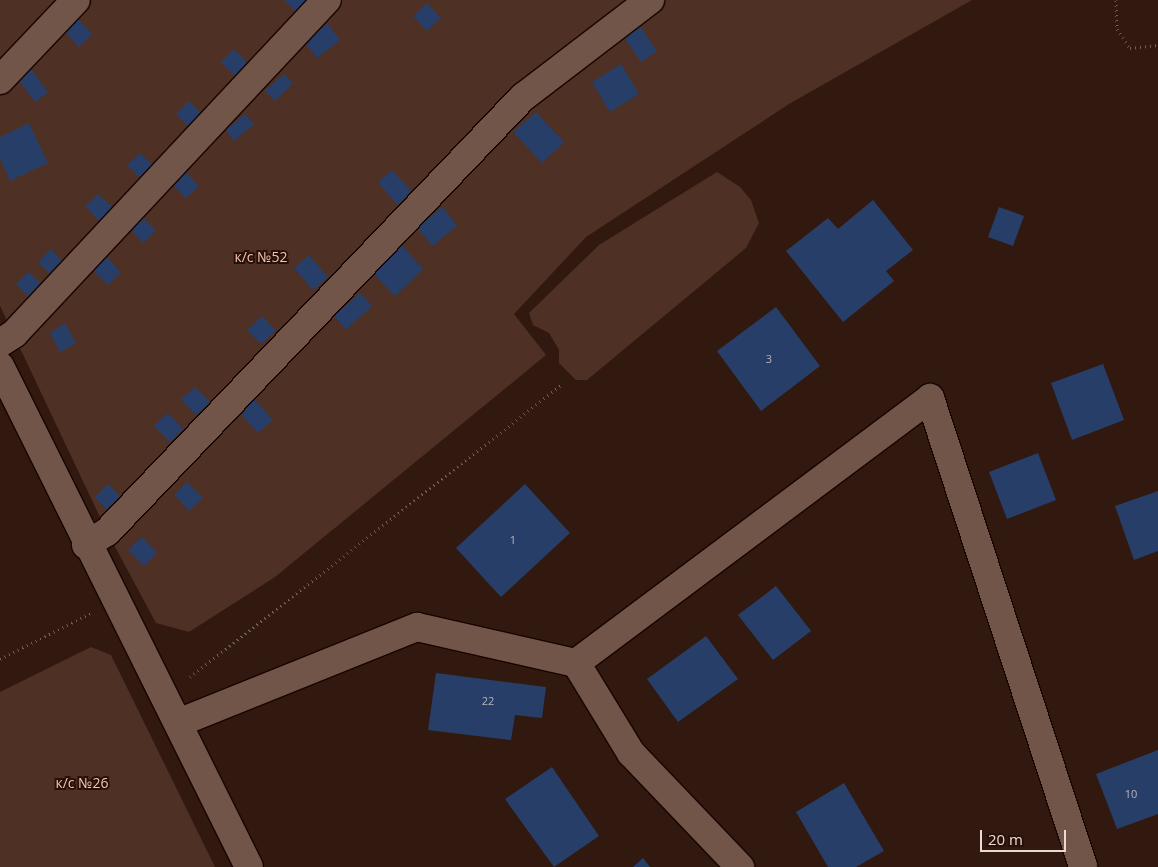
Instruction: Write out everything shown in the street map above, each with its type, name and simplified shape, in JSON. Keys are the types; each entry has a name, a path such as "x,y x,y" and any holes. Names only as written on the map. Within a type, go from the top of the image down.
{"street":[{"path":"0,80 76,0"},
{"path":"0,343 14,334 327,0"},
{"path":"86,545 107,532 523,97 650,0"},
{"path":"0,366 86,545 249,867"},
{"path":"576,663 930,398 1084,867"},
{"path":"178,724 417,627 576,663 631,753 740,867"}],"path":[{"path":"1116,0 1117,29 1130,48 1158,45"},
{"path":"190,677 562,384"},
{"path":"0,659 114,601"}],"green space":[{"name":"к/с №52","path":"0,0 972,0 789,104 586,237 514,314 546,355 275,577 189,632 156,623 107,532 0,306"},
{"path":"717,172 740,187 751,200 759,223 746,248 587,380 576,380 559,363 559,350 549,333 533,325 529,313 599,245"},
{"name":"к/с №26","path":"91,647 111,655 215,867 0,867 0,692"}],"building":[{"path":"284,0 310,0 298,14"},
{"path":"427,3 441,18 427,31 413,16"},
{"path":"77,18 92,34 79,47 64,31"},
{"path":"327,23 340,40 317,58 304,42"},
{"path":"640,26 657,51 641,62 624,37"},
{"path":"234,49 249,65 236,77 221,62"},
{"path":"621,64 639,94 610,112 592,82"},
{"path":"31,69 48,92 35,102 17,78"},
{"path":"284,74 293,83 275,101 265,91"},
{"path":"189,101 205,117 192,130 176,114"},
{"path":"536,112 564,142 542,163 513,132"},
{"path":"245,114 254,124 234,141 226,130"},
{"path":"29,123 48,163 10,181 0,159 0,137"},
{"path":"140,153 156,168 143,181 127,165"},
{"path":"184,170 199,186 186,198 171,183"},
{"path":"392,170 412,192 397,205 378,182"},
{"path":"98,194 114,209 100,222 85,206"},
{"path":"873,200 913,250 886,271 894,281 843,322 786,251 828,218 838,229"},
{"path":"442,207 457,225 433,246 417,228"},
{"path":"999,207 1024,216 1013,246 988,237"},
{"path":"141,215 156,231 143,243 128,227"},
{"path":"400,243 423,269 395,296 371,271"},
{"path":"51,249 66,265 53,277 38,262"},
{"path":"309,255 328,277 313,290 294,268"},
{"path":"106,256 121,272 108,285 92,269"},
{"path":"29,272 45,287 32,300 16,284"},
{"path":"360,293 372,306 346,330 334,316"},
{"path":"776,307 820,366 761,411 717,351"},
{"path":"262,316 276,331 261,344 247,330"},
{"path":"65,323 76,343 60,352 50,333"},
{"path":"1103,364 1124,420 1072,440 1051,383"},
{"path":"195,387 210,402 196,415 181,399"},
{"path":"253,398 273,420 258,433 238,411"},
{"path":"168,413 183,429 170,442 154,426"},
{"path":"1038,453 1056,500 1007,519 989,472"},
{"path":"187,482 203,498 189,511 174,495"},
{"path":"108,484 124,500 110,513 95,497"},
{"path":"525,484 570,533 501,597 456,548"},
{"path":"1158,491 1158,551 1134,560 1115,506"},
{"path":"142,537 157,553 144,566 128,550"},
{"path":"776,586 811,631 773,660 738,615"},
{"path":"706,636 738,679 678,722 647,679"},
{"path":"436,673 546,687 542,718 515,715 511,740 428,730"},
{"path":"1158,750 1158,814 1117,829 1096,774"},
{"path":"552,767 599,836 554,867 505,799"},
{"path":"844,783 884,851 856,867 828,867 796,812"},
{"path":"643,858 650,867 633,867"}]}
